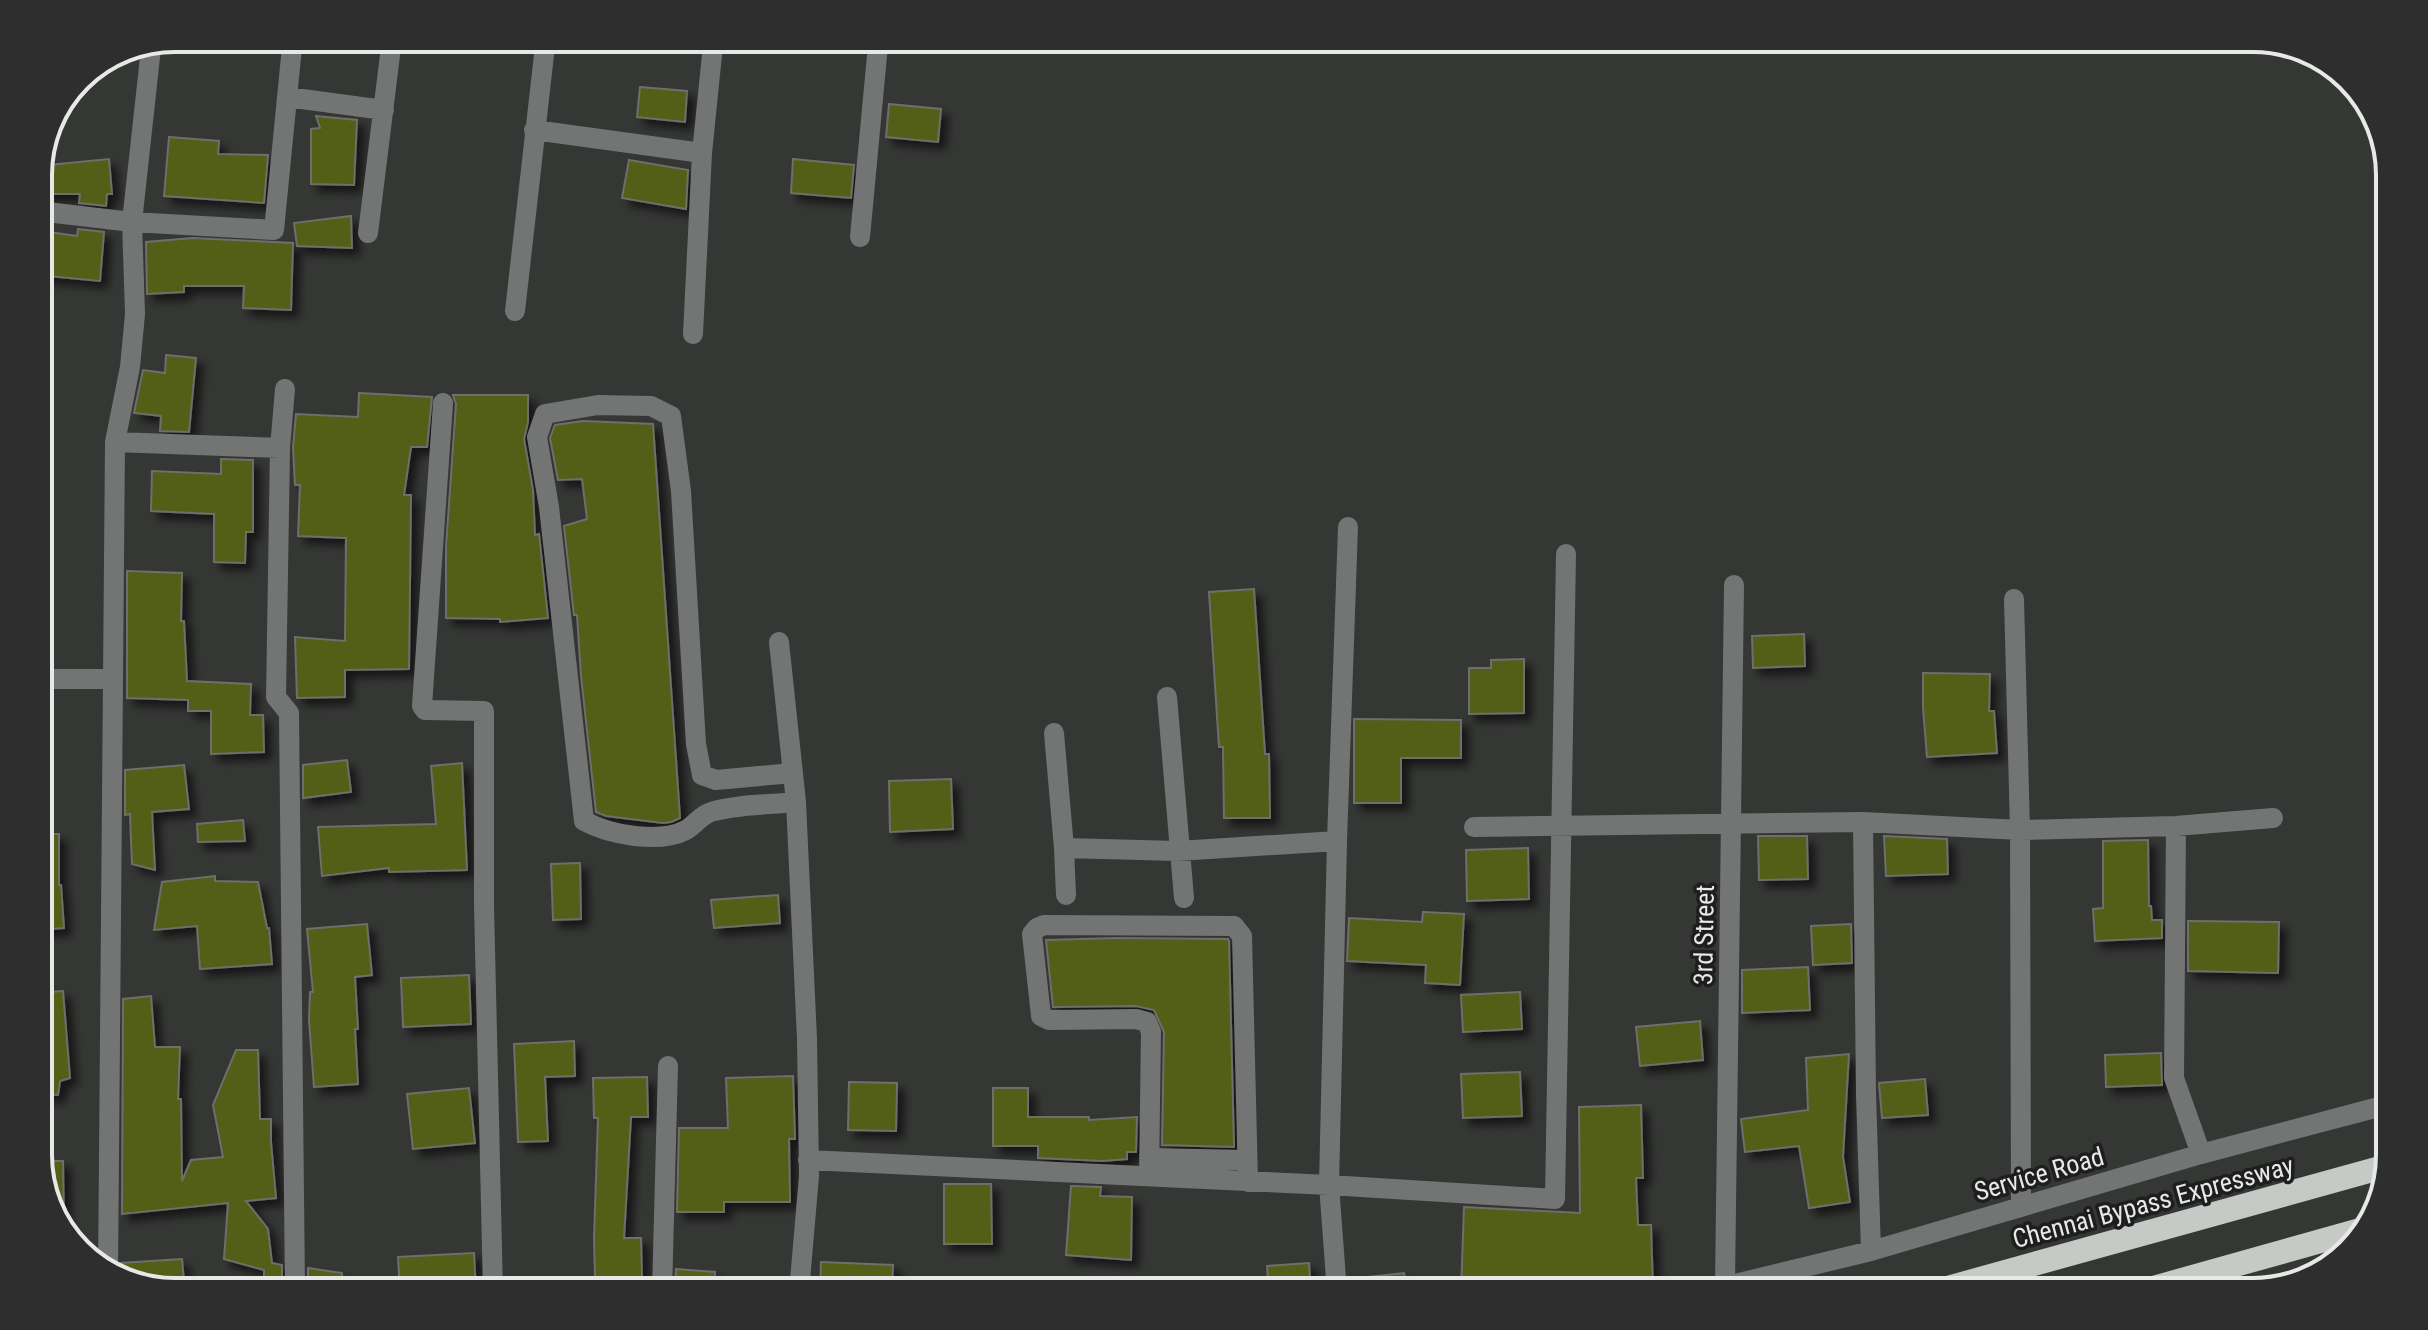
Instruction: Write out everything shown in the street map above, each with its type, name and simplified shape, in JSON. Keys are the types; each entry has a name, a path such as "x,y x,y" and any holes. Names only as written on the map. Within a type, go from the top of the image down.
{"highway":[{"name":"Chennai Bypass Expressway","path":"1983,1278 2375,1169"},
{"path":"2189,1278 2348,1233"}],"street":[{"path":"52,213 132,222 274,230 292,52"},
{"path":"368,233 390,52"},
{"path":"515,311 544,52"},
{"path":"693,334 702,153 712,52"},
{"path":"860,237 877,52"},
{"path":"108,1258 115,442 130,367 135,314 132,222 150,55"},
{"path":"287,97 384,110"},
{"path":"534,130 702,153"},
{"path":"285,389 280,448 276,697 289,713 295,1278"},
{"path":"443,403 422,706 425,710 484,711 484,905 493,1278"},
{"path":"793,773 716,780 702,775 696,744 681,491 671,416 651,406 598,405 545,414 537,437 549,507 584,821 608,830 647,838 682,832 707,813 796,802"},
{"path":"115,442 280,448"},
{"path":"1336,1278 1329,1185 1348,527"},
{"path":"1149,1167 1248,1182 1555,1199 1566,554"},
{"name":"3rd Street","path":"1725,1278 1734,585"},
{"path":"2014,599 2020,830 2021,1206"},
{"path":"779,642 796,802 807,1039 808,1160 800,1278"},
{"path":"52,679 112,679"},
{"path":"1167,697 1184,898"},
{"path":"1054,733 1066,895"},
{"path":"1474,827 1863,822 2020,830 2176,826 2273,818"},
{"path":"1863,822 1871,1251"},
{"path":"2176,826 2174,1078 2201,1154"},
{"path":"1064,848 1178,851 1337,841"},
{"path":"1149,1167 1151,1032 1147,1022 1136,1019 1049,1020 1041,1016 1032,934 1037,928 1044,925 1234,926 1242,936 1248,1182"},
{"path":"662,1278 668,1066"},
{"name":"Service Road","path":"1755,1278 1871,1251 2201,1154 2376,1108"},
{"path":"808,1160 1149,1167 1247,1160"}],"building":[{"path":"640,87 687,91 685,122 637,117"},
{"path":"889,104 941,109 938,142 886,137"},
{"path":"316,116 357,120 354,185 311,184 311,129 320,128"},
{"path":"169,137 219,141 218,154 268,155 264,203 164,196"},
{"path":"109,159 112,194 107,194 106,206 79,203 80,194 52,194 52,165"},
{"path":"793,159 854,165 851,198 791,193"},
{"path":"629,160 688,170 686,209 622,198"},
{"path":"351,216 352,248 297,246 294,223"},
{"path":"78,229 104,232 100,281 52,276 52,233 77,236"},
{"path":"193,238 293,243 291,310 243,308 244,286 184,286 184,292 147,294 146,242"},
{"path":"166,355 196,358 189,432 160,431 161,416 134,413 143,370 165,373"},
{"path":"359,393 432,397 427,447 411,447 404,495 411,495 409,669 345,670 345,697 297,698 295,637 345,641 346,538 298,536 300,485 295,485 293,447 296,414 358,417"},
{"path":"453,395 528,395 528,422 524,439 548,618 500,622 500,619 446,618 446,547 456,404"},
{"path":"583,421 653,424 680,818 671,822 606,816 596,812 577,615 574,615 564,526 587,519 582,479 558,480 550,438 555,425"},
{"path":"221,459 253,460 253,532 246,532 245,563 214,562 214,514 151,511 152,471 221,474"},
{"path":"127,571 182,573 181,621 184,621 187,681 251,684 250,715 263,715 264,752 211,754 211,711 188,711 188,700 127,698"},
{"path":"1254,589 1265,754 1269,754 1270,818 1224,818 1223,747 1219,747 1209,592"},
{"path":"1804,634 1805,666 1753,668 1752,636"},
{"path":"1524,659 1524,713 1469,714 1469,668 1491,668 1491,660"},
{"path":"1923,673 1990,674 1989,711 1994,711 1997,753 1927,757"},
{"path":"1354,719 1461,720 1461,758 1401,758 1401,803 1354,803"},
{"path":"347,760 351,792 303,798 303,765"},
{"path":"462,763 467,870 389,872 389,868 322,876 318,827 436,824 431,766"},
{"path":"184,765 189,809 152,812 155,870 132,864 130,814 125,815 125,770"},
{"path":"951,779 953,829 890,832 889,781"},
{"path":"243,820 245,841 198,842 197,824"},
{"path":"52,834 59,834 59,885 64,928 52,929"},
{"path":"1758,836 1807,836 1808,879 1759,880"},
{"path":"1884,836 1947,839 1948,874 1886,876"},
{"path":"2148,840 2149,906 2152,920 2162,920 2162,938 2095,941 2093,909 2103,908 2103,841"},
{"path":"1528,848 1529,899 1467,901 1466,850"},
{"path":"580,863 581,919 553,920 551,864"},
{"path":"215,876 215,881 258,882 269,928 272,964 200,969 197,926 154,930 162,882"},
{"path":"778,895 780,923 714,928 711,900"},
{"path":"1423,912 1464,914 1460,985 1425,983 1426,965 1347,961 1349,918 1422,922"},
{"path":"2188,921 2279,922 2278,973 2188,971"},
{"path":"367,924 372,975 355,977 358,1084 314,1087 309,1020 310,992 313,992 307,929"},
{"path":"1851,924 1852,963 1813,965 1811,926"},
{"path":"1228,939 1234,1147 1162,1145 1164,1032 1154,1010 1136,1006 1053,1007 1046,940"},
{"path":"1808,967 1810,1010 1742,1013 1742,970"},
{"path":"469,975 471,1024 403,1027 401,978"},
{"path":"63,991 70,1078 60,1081 58,1095 52,1095 52,992"},
{"path":"1520,992 1522,1029 1463,1032 1461,995"},
{"path":"151,996 155,1047 180,1047 178,1099 181,1099 182,1181 191,1160 223,1157 213,1105 236,1050 258,1050 260,1119 271,1119 276,1198 246,1201 268,1229 272,1263 282,1265 282,1278 264,1278 264,1270 224,1259 228,1203 122,1214 123,999"},
{"path":"1700,1021 1703,1060 1640,1066 1636,1027"},
{"path":"574,1041 575,1076 545,1077 548,1141 518,1142 514,1044"},
{"path":"2161,1053 2162,1085 2106,1087 2105,1055"},
{"path":"1849,1054 1843,1157 1850,1202 1809,1208 1799,1146 1745,1152 1741,1119 1808,1110 1806,1058"},
{"path":"1520,1072 1522,1116 1463,1118 1461,1074"},
{"path":"793,1076 795,1139 789,1139 790,1202 724,1202 724,1212 677,1212 679,1128 728,1128 726,1078"},
{"path":"647,1077 648,1117 631,1117 624,1238 641,1238 642,1277 595,1278 598,1118 594,1118 593,1078"},
{"path":"1925,1079 1928,1115 1882,1118 1879,1083"},
{"path":"849,1082 897,1083 896,1131 848,1130"},
{"path":"469,1088 475,1143 413,1149 407,1094"},
{"path":"993,1088 1028,1088 1028,1117 1089,1117 1089,1120 1137,1117 1136,1152 1127,1152 1127,1159 1103,1161 1038,1158 1038,1146 993,1146"},
{"path":"1641,1105 1643,1178 1636,1178 1638,1225 1651,1225 1653,1278 1461,1278 1464,1207 1580,1213 1579,1107"},
{"path":"63,1161 64,1207 52,1163"},
{"path":"944,1184 991,1184 992,1244 944,1244"},
{"path":"1071,1186 1101,1187 1100,1196 1132,1197 1131,1260 1066,1255"},
{"path":"474,1253 475,1278 399,1278 398,1257"},
{"path":"182,1259 184,1278 143,1274 121,1263"},
{"path":"821,1262 893,1265 893,1278 820,1278"},
{"path":"1309,1263 1310,1278 1268,1278 1267,1266"},
{"path":"308,1268 342,1273 342,1278 308,1278"},
{"path":"676,1269 715,1272 715,1278 676,1278"},
{"path":"1404,1273 1405,1278 1358,1278"}]}
